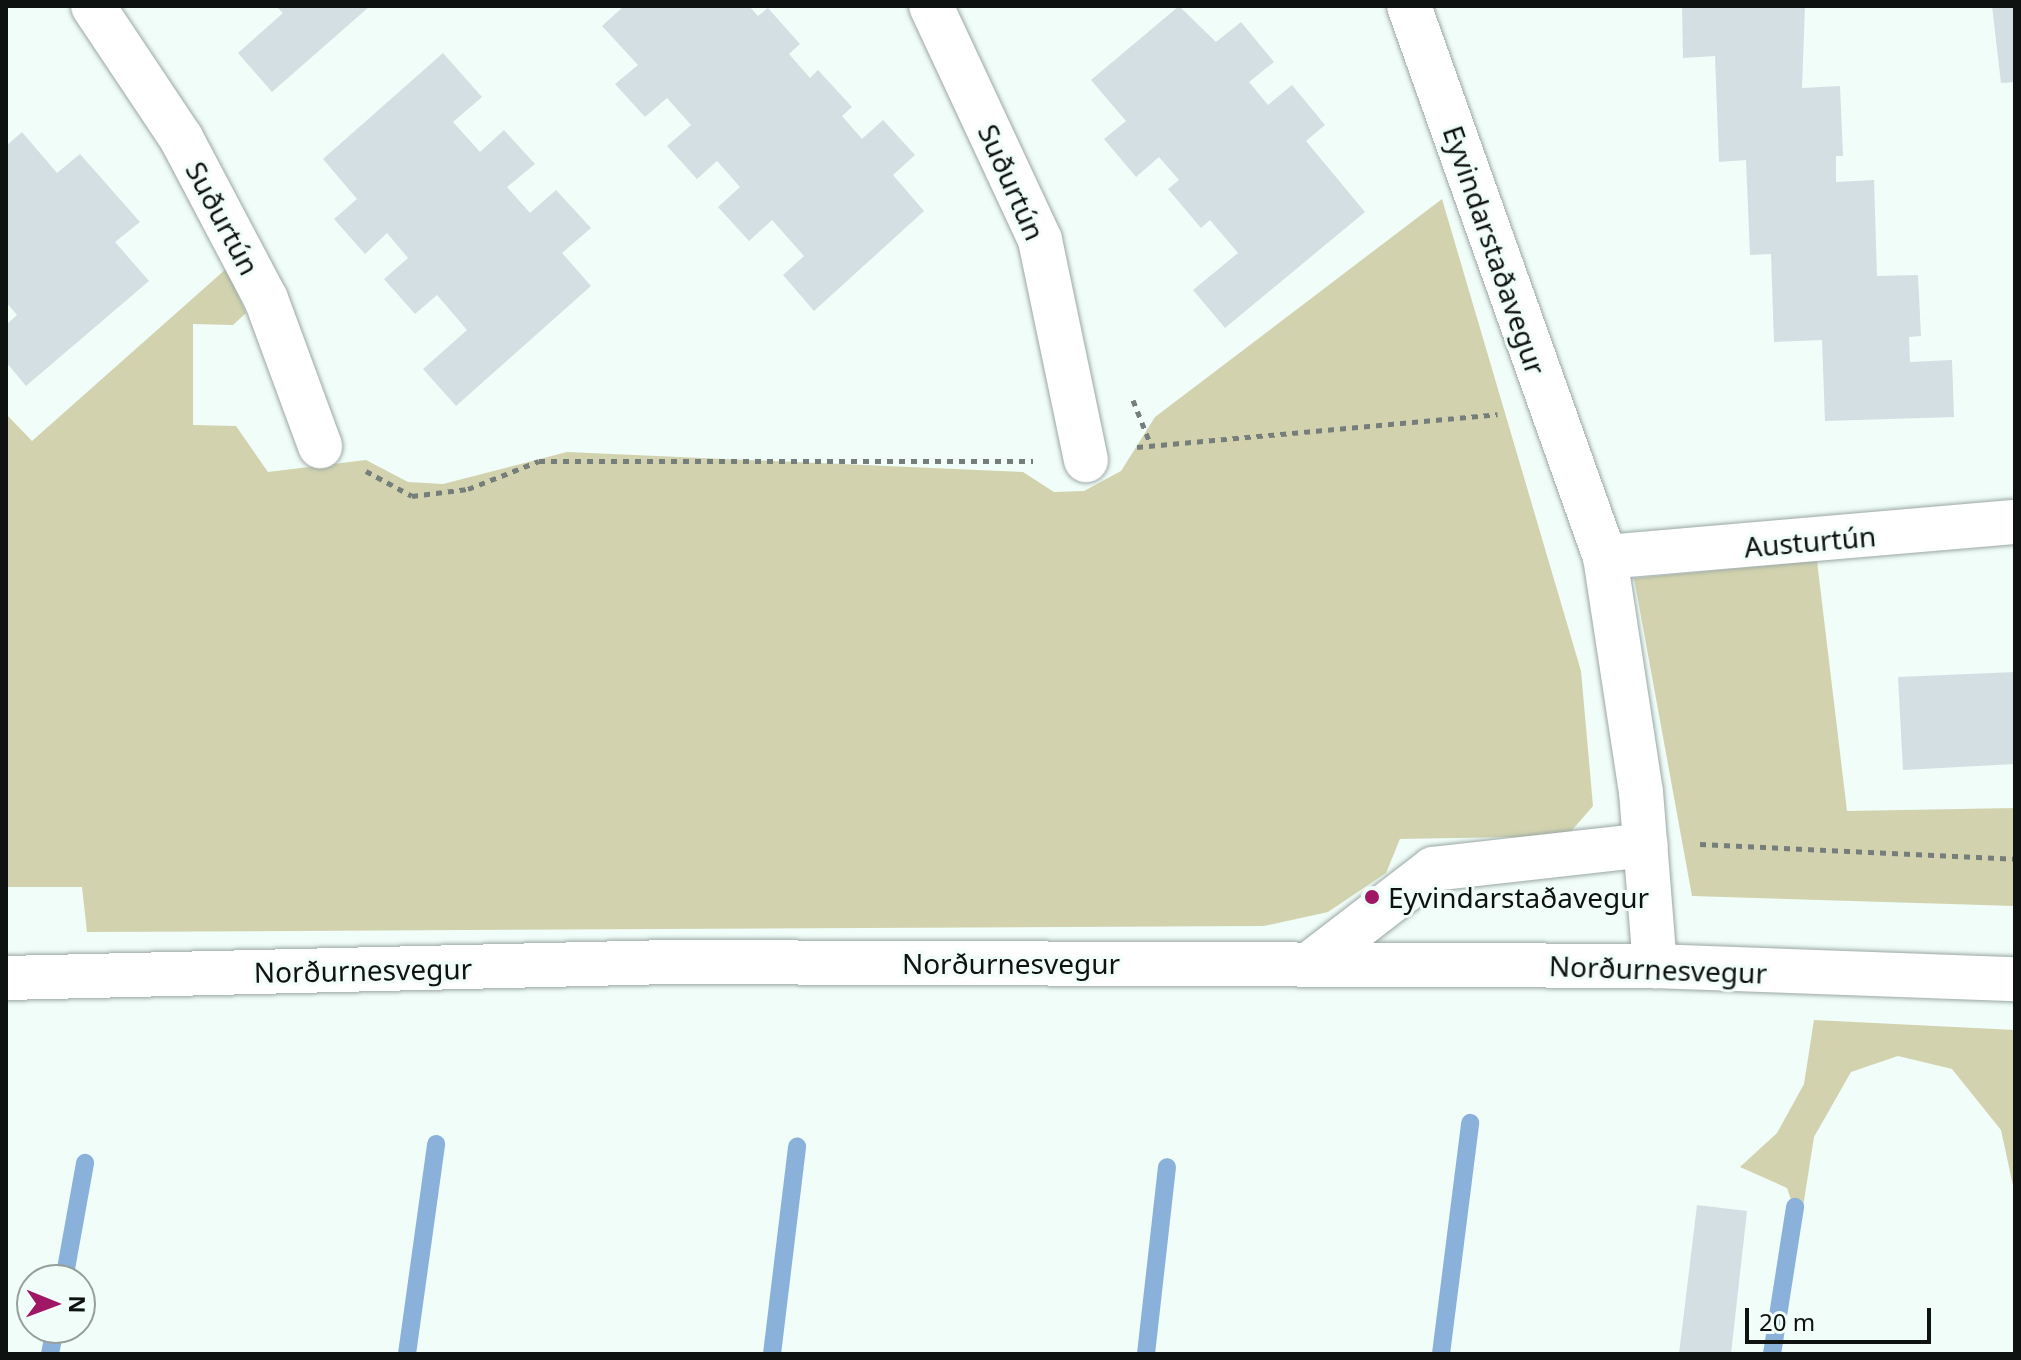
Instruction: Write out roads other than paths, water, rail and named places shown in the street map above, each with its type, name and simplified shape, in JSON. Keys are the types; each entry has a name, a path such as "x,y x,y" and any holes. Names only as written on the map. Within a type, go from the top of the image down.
{"street":[{"name":"Suðurtún","path":"93,6 181,138 266,299 320,446"},
{"name":"Suðurtún","path":"931,6 1040,240 1086,460"},
{"name":"Eyvindarstaðavegur","path":"1409,6 1550,410 1605,557 1646,845 1655,966"},
{"name":"Austurtún","path":"1605,557 2015,522"},
{"path":"1311,963 1433,869 1646,845"},
{"name":"Norðurnesvegur","path":"6,978 672,962 1655,966 2015,979"}],"waterway":[{"path":"1441,1354 1470,1123"},
{"path":"407,1354 436,1144"},
{"path":"772,1354 797,1146"},
{"path":"67,1264 85,1163"},
{"path":"1146,1354 1167,1167"},
{"path":"1772,1354 1795,1207"},
{"path":"50,1354 52,1344"}],"place":[{"name":"Eyvindarstaðavegur","path":"1372,897"}]}
